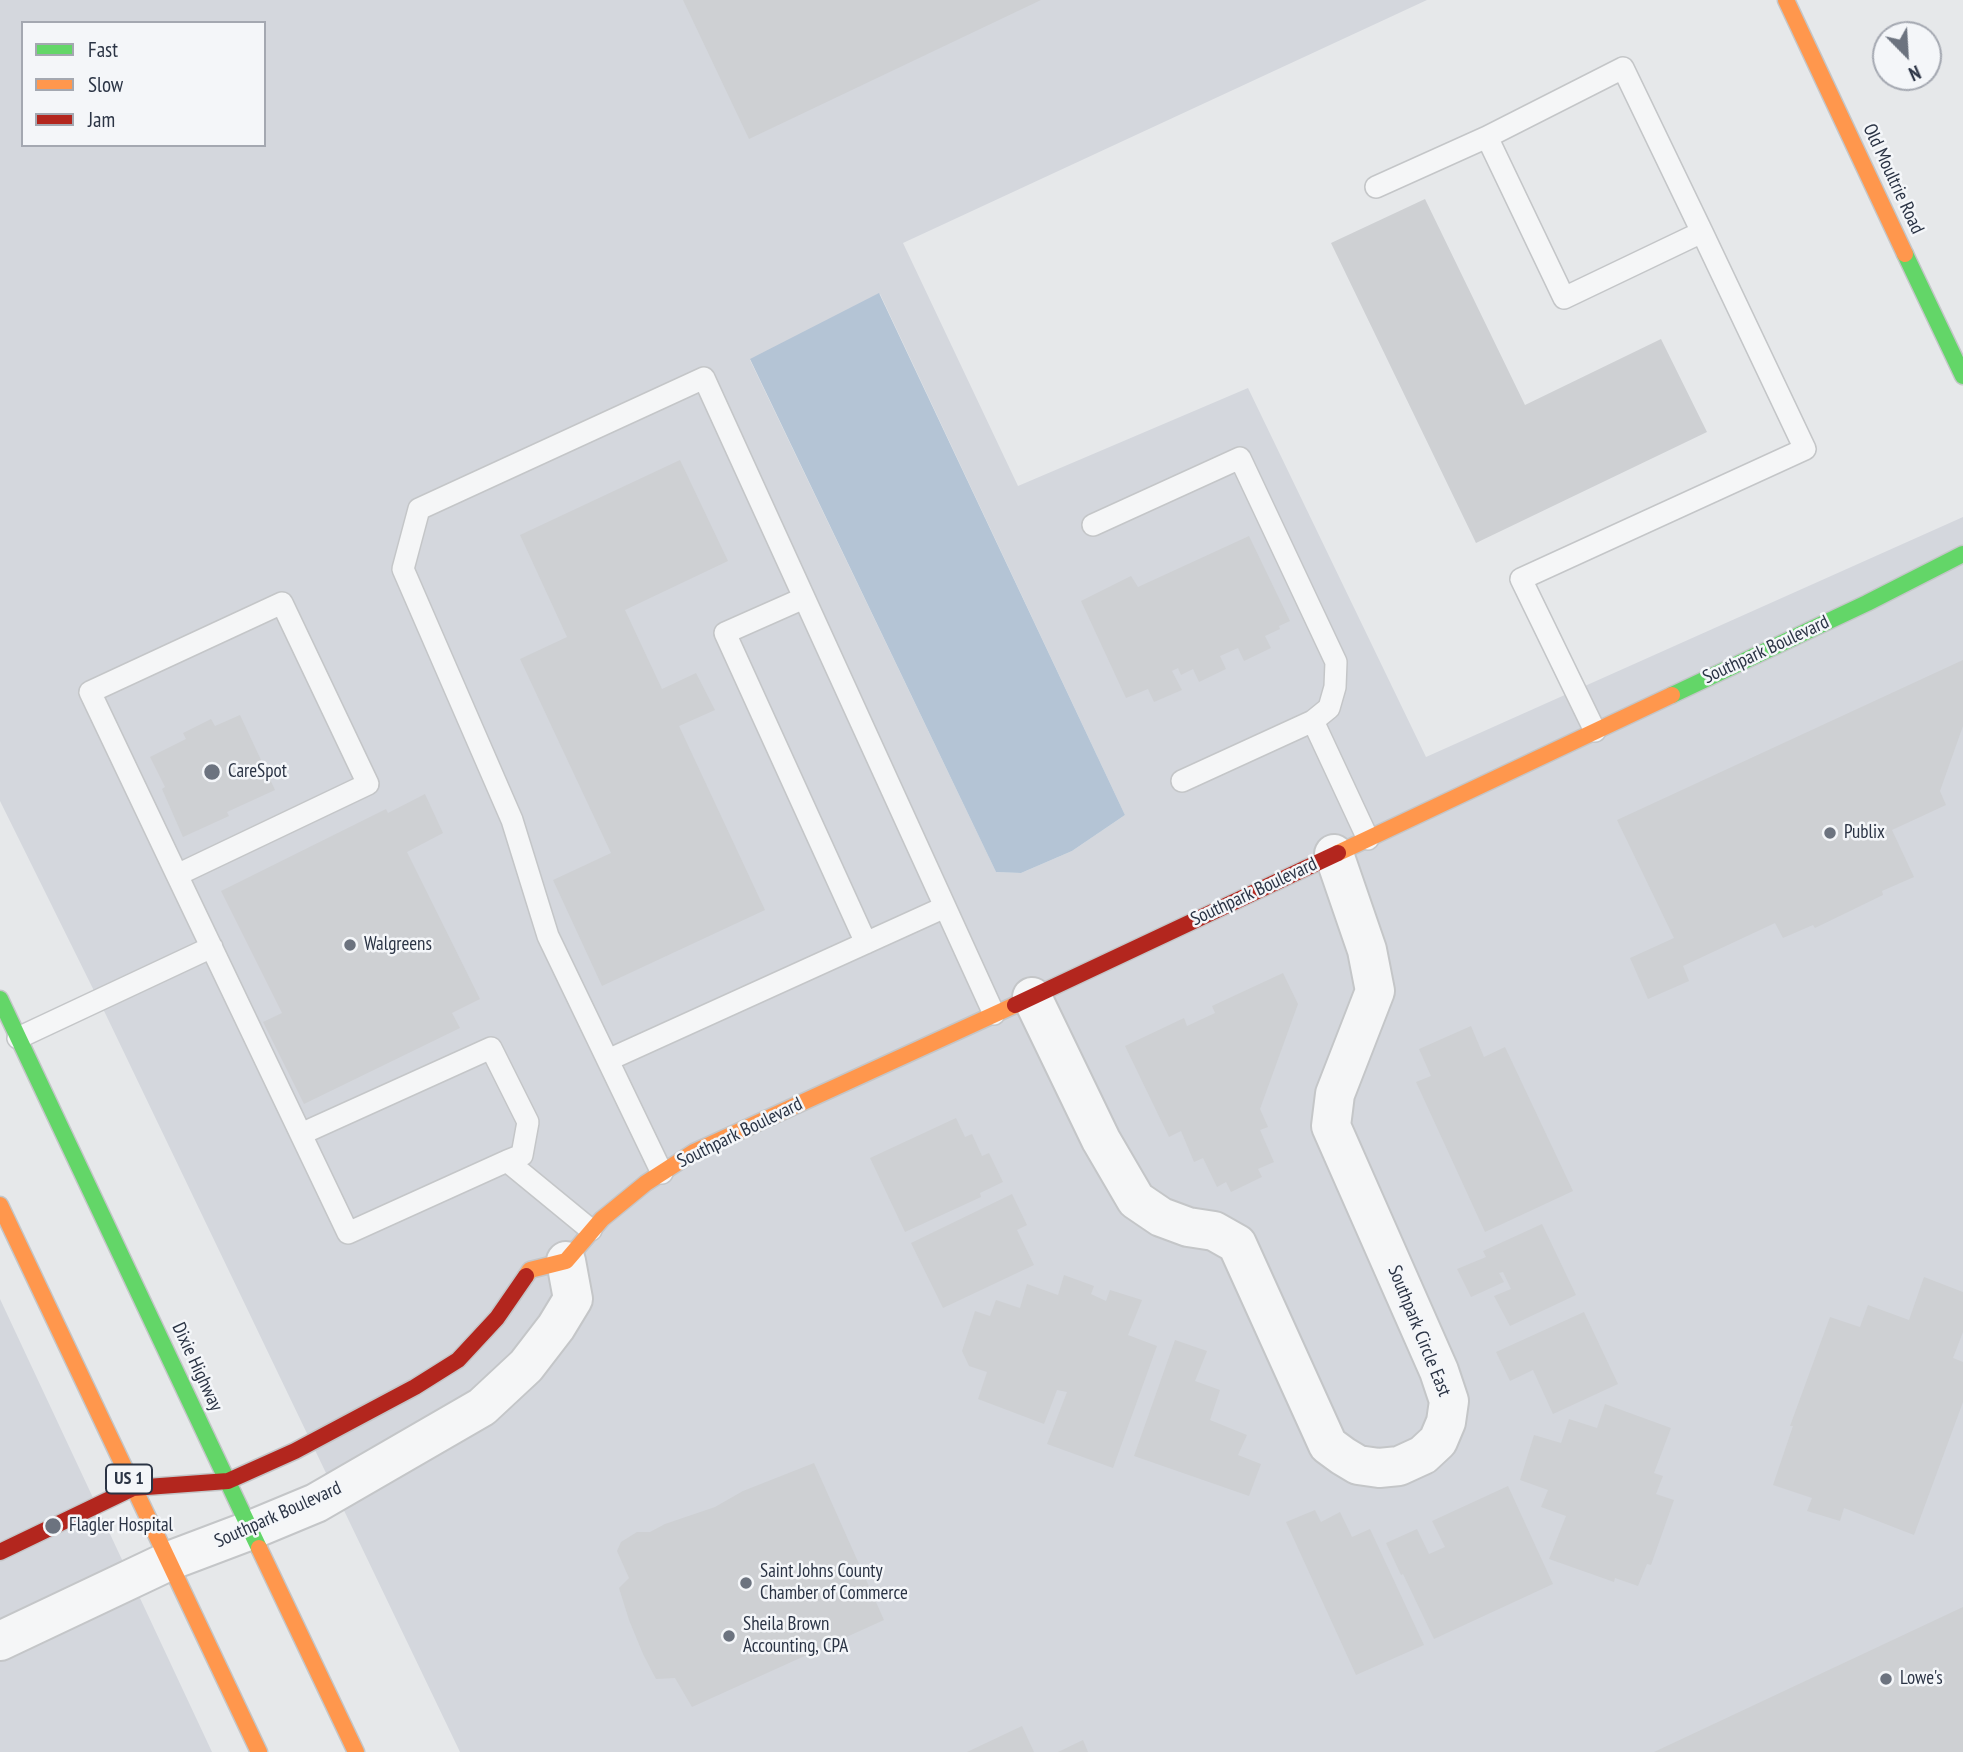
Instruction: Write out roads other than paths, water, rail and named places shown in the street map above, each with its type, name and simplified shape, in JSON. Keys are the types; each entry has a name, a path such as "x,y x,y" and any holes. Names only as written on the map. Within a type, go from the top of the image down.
{"street":[{"name":"Old Moultrie Road","path":"1786,0 1963,376"},
{"name":"Southpark Boulevard","path":"0,1641 169,1561 316,1503 482,1406 526,1366 556,1327 573,1299 566,1261 591,1230 619,1205 694,1152 1368,839 1867,603 1963,554"},
{"name":"Southpark Circle East","path":"1032,997 1101,1139 1136,1200 1161,1217 1188,1227 1214,1231 1237,1244 1328,1445 1358,1465 1379,1468 1399,1466 1423,1455 1438,1441 1446,1422 1449,1401 1439,1371 1331,1126 1335,1094 1375,991 1367,950 1334,854"},
{"name":"Dixie Highway","path":"0,999 356,1752"},
{"name":"US 1","path":"0,1205 259,1752"},
{"path":"0,1552 134,1488 228,1481 295,1451 403,1394 458,1360 497,1318 530,1270 566,1261"}],"lane":[{"path":"1377,187 1487,137 1623,68 1805,449 1521,579 1595,731"},
{"path":"1487,137 1564,298 1702,232"},
{"path":"662,1173 548,936 512,820 403,569 419,509 704,378 994,1014"},
{"path":"1093,524 1240,458 1336,662 1335,687 1329,708 1313,721 1182,781"},
{"path":"804,598 725,633 866,943"},
{"path":"177,875 368,784 282,603 90,692 177,875 212,947 348,1233 522,1155 528,1122 491,1048 301,1134"},
{"path":"1313,721 1368,839"},
{"path":"608,1060 945,907"},
{"path":"18,1038 212,947"},
{"path":"507,1161 591,1230"}],"water":[{"path":"879,293 1125,815 1072,851 1021,873 996,872 750,359"}],"place":[{"name":"CareSpot","path":"212,772"},
{"name":"Publix","path":"1830,833"},
{"name":"Walgreens","path":"350,945"},
{"name":"Flagler Hospital","path":"53,1526"},
{"name":"Saint Johns County Chamber of Commerce","path":"746,1583"},
{"name":"Sheila Brown Accounting, CPA","path":"729,1636"},
{"name":"Lowe's","path":"1886,1679"}]}
